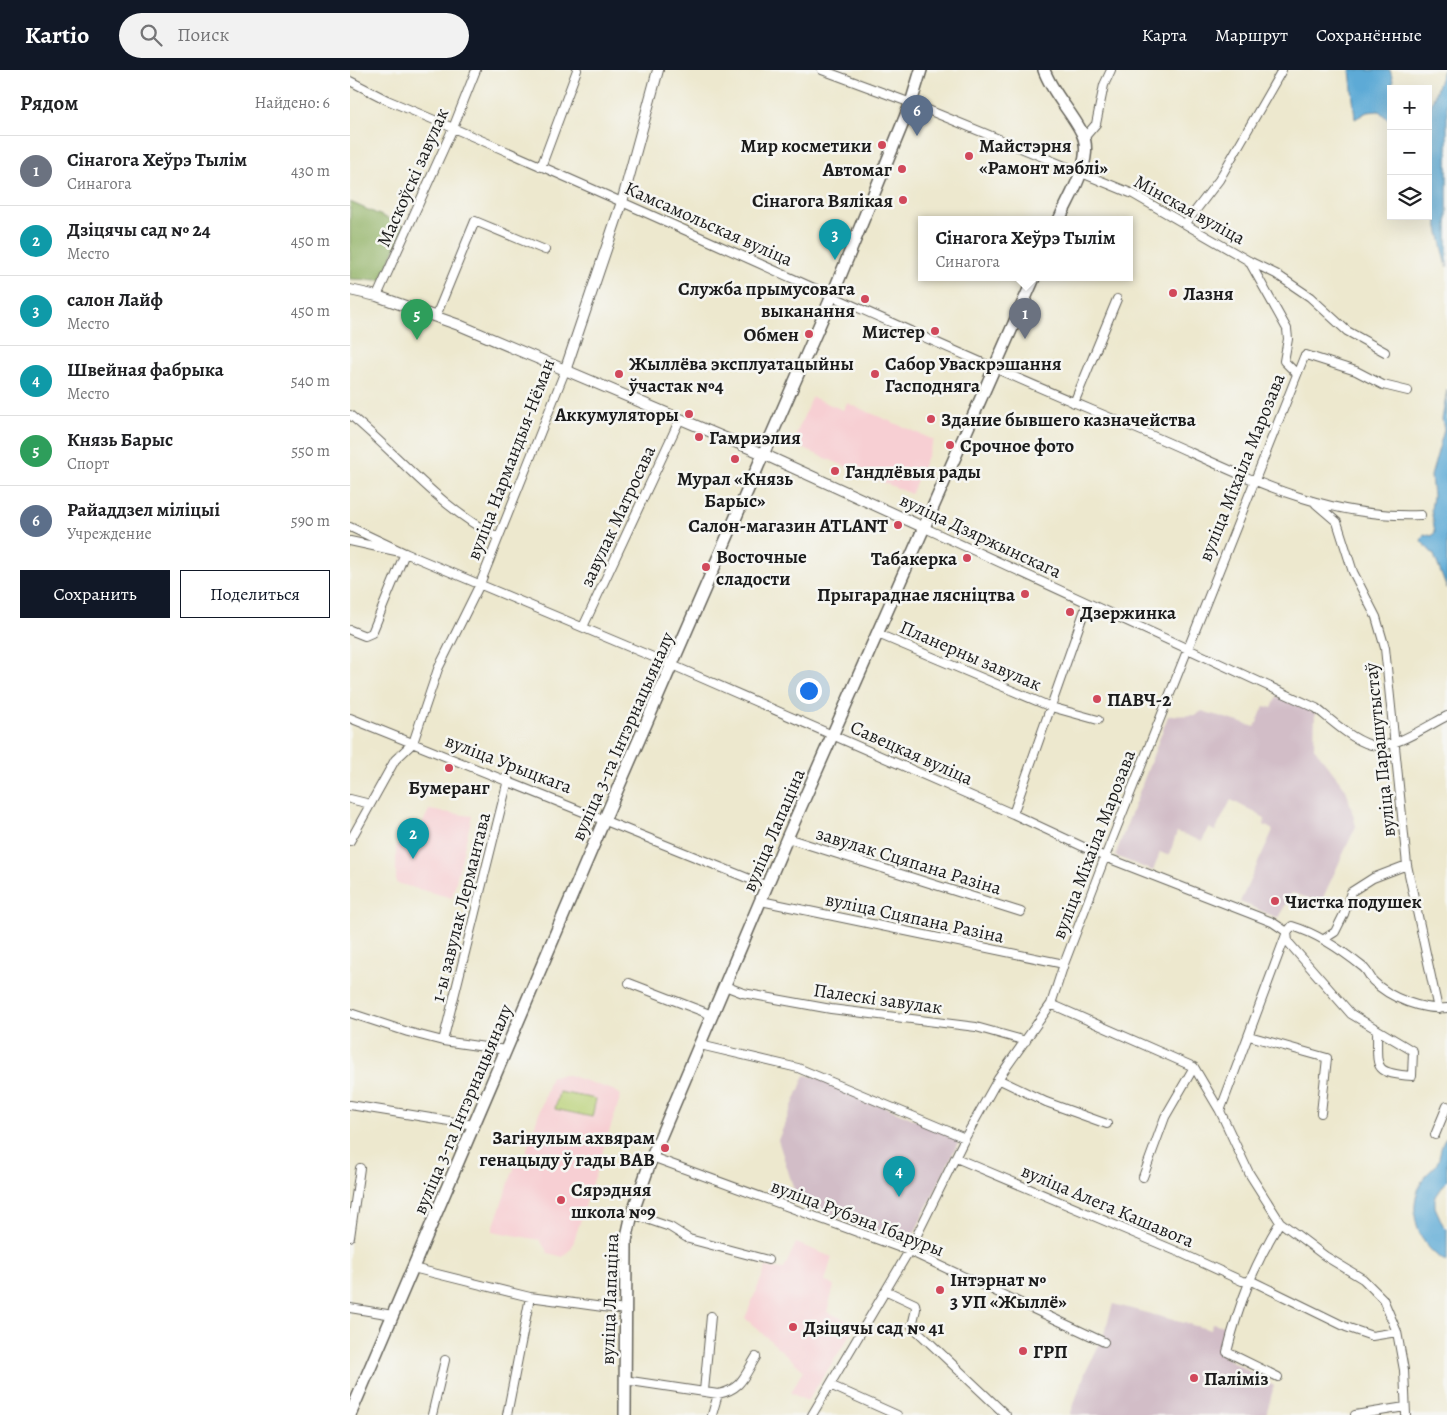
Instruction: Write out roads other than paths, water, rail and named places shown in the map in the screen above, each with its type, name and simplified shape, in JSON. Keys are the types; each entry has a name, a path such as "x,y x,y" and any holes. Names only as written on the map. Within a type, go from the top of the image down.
{"main road":[{"name":"вуліца 3-га Інтэрнацыяналу","path":"350,1414 605,818 832,296 911,103 921,70"},
{"path":"1044,70 1048,81 1084,138 1084,157 1080,171 1061,216"},
{"name":"вуліца Лапаціна","path":"625,1415 626,1241 632,1214 652,1157 832,736 1033,281"}],"street":[{"name":"Маскоўскі завулак","path":"377,296 453,128 476,70"},
{"path":"541,167 577,70"},
{"name":"вуліца Нармандыя-Нёман","path":"350,841 394,760 413,743 438,669 480,584 565,371 622,202 658,70"},
{"name":"Мінская вуліца","path":"822,70 911,103 1134,194 1249,261 1276,274 1310,297 1347,331 1386,352"},
{"path":"1084,138 1096,124 1104,85 1111,70"},
{"path":"1186,223 1220,180 1282,70"},
{"name":"Камсамольская вуліца","path":"350,81 387,100 1253,480 1316,504 1370,514 1421,515"},
{"path":"436,316 476,221 545,250"},
{"path":"1249,261 1287,329 1288,339 1284,361 1296,373"},
{"name":"вуліца Дзяржынскага","path":"350,290 377,296 436,316 763,454 1316,708 1357,739 1373,746 1393,743 1447,716"},
{"path":"1074,402 1117,299"},
{"name":"вуліца Міхаіла Марозава","path":"812,1415 887,1291 965,1138 998,1079 1051,1004 1064,964 1105,857 1253,480 1304,357 1356,371 1383,385 1408,391"},
{"path":"350,416 446,502 477,527 498,537"},
{"name":"завулак Матросава","path":"583,626 680,419"},
{"name":"вуліца Парашутыстаў","path":"1316,504 1337,522 1353,572 1381,630 1385,648 1393,743 1407,865 1438,1009"},
{"name":"Савецкая вуліца","path":"350,527 405,554 583,626 1013,814 1105,857 1272,922 1287,932"},
{"path":"350,541 405,554 372,633 365,636 350,630"},
{"name":"Планерны завулак","path":"1013,814 1088,604"},
{"name":"Планерны завулак","path":"878,634 1051,707 1098,720"},
{"name":"вуліца Урыцкага","path":"350,718 605,818 767,886"},
{"name":"1-ы завулак Лермантава","path":"443,1041 508,780"},
{"path":"350,799 370,804"},
{"name":"завулак Сцяпана Разіна","path":"788,838 1021,912"},
{"path":"1324,939 1335,932 1344,914 1351,892 1373,878 1407,865"},
{"name":"вуліца Сцяпана Разіна","path":"761,901 1064,964"},
{"path":"1220,1111 1287,932 1292,926 1309,931 1324,939 1366,970 1374,981 1400,999 1422,1007 1447,1008"},
{"path":"1287,932 1288,942 1351,1014 1413,1051 1412,1076 1387,1073 1378,1065 1377,1030"},
{"path":"629,984 712,1015"},
{"name":"Палескі завулак","path":"725,986 743,993 831,1009 976,1027 1026,1041"},
{"path":"1051,1004 1194,1067 1220,1111 1249,1173 1280,1222 1326,1256 1363,1279 1383,1299 1397,1332 1404,1370 1406,1411 1355,1415"},
{"path":"350,1013 443,1041 506,1050"},
{"path":"1249,1036 1327,1058 1321,1113"},
{"path":"700,1045 798,1068 965,1138"},
{"path":"1142,1177 1165,1117 1194,1067"},
{"path":"998,1079 1046,1102 1107,1124"},
{"path":"350,1105 474,1125"},
{"path":"1435,1134 1447,1106"},
{"name":"вуліца Рубэна Ібаруры","path":"652,1157 909,1251 1104,1342"},
{"name":"вуліца Алега Кашавога","path":"956,1158 1248,1283 1254,1282 1346,1327 1372,1336 1397,1332"},
{"path":"350,1237 360,1168"},
{"path":"632,1214 670,1227 689,1239 768,1260"},
{"path":"1278,1377 1227,1352 1248,1283 1260,1255 1280,1222"},
{"path":"413,1268 530,1297 625,1310"},
{"path":"887,1291 915,1304 916,1309 912,1326 1006,1415"},
{"path":"507,1415 530,1297"},
{"path":"350,1308 393,1315"},
{"path":"704,1391 711,1316"},
{"path":"624,1380 718,1394 731,1391 740,1384 756,1357"},
{"path":"432,1415 445,1360"},
{"path":"830,1385 897,1415"},
{"path":"712,1415 718,1394"}],"water":[{"path":"1350,70 1390,70 1393,85 1387,85 1387,118 1379,111 1367,112 1355,119"},
{"path":"1443,70 1447,70 1447,267 1432,201 1432,102"},
{"path":"1447,390 1447,589 1434,555 1421,541 1424,534 1432,536 1435,532 1431,509 1433,496 1431,476 1444,430 1442,419"},
{"path":"1447,1137 1447,1180 1435,1198 1435,1207 1443,1225 1447,1229 1447,1262 1436,1255 1421,1237 1415,1215 1415,1203 1424,1177 1436,1165 1444,1140"}],"place":[{"name":"Райаддзел міліцыі","path":"917,136"},
{"name":"Мир косметики","path":"882,145"},
{"name":"Майстэрня «Рамонт мэблі»","path":"969,156"},
{"name":"Автомаг","path":"902,169"},
{"name":"Сінагога Вялікая","path":"903,200"},
{"name":"салон Лайф","path":"835,260"},
{"name":"Лазня","path":"1173,293"},
{"name":"Служба прымусовага выканання","path":"865,299"},
{"name":"Мистер","path":"935,331"},
{"name":"Обмен","path":"809,334"},
{"name":"Сінагога Хеўрэ Тылім","path":"1025,339"},
{"name":"Князь Барыс","path":"417,340"},
{"name":"Жыллёва эксплуатацыйны ўчастак №4","path":"619,374"},
{"name":"Сабор Уваскрэшання Гасподняга","path":"875,374"},
{"name":"Аккумуляторы","path":"689,414"},
{"name":"Здание бывшего казначейства","path":"931,419"},
{"name":"Гамриэлия","path":"699,437"},
{"name":"Срочное фото","path":"950,445"},
{"name":"Мурал «Князь Барыс»","path":"735,459"},
{"name":"Гандлёвыя рады","path":"835,471"},
{"name":"Салон-магазин ATLANT","path":"898,525"},
{"name":"Табакерка","path":"967,558"},
{"name":"Восточные сладости","path":"706,567"},
{"name":"Прыгараднае лясніцтва","path":"1025,594"},
{"name":"Дзержинка","path":"1070,612"},
{"name":"ПАВЧ-2","path":"1097,699"},
{"name":"Бумеранг","path":"449,768"},
{"name":"Дзіцячы сад № 24","path":"413,859"},
{"name":"Чистка подушек","path":"1275,901"},
{"name":"Загінулым ахвярам генацыду ў гады ВАВ","path":"665,1148"},
{"name":"Швейная фабрыка","path":"899,1197"},
{"name":"Сярэдняя школа №9","path":"561,1200"},
{"name":"Інтэрнат № 3 УП «Жыллё»","path":"940,1290"},
{"name":"Дзіцячы сад № 41","path":"793,1327"},
{"name":"ГРП","path":"1023,1351"},
{"name":"Паліміз","path":"1194,1378"}]}
